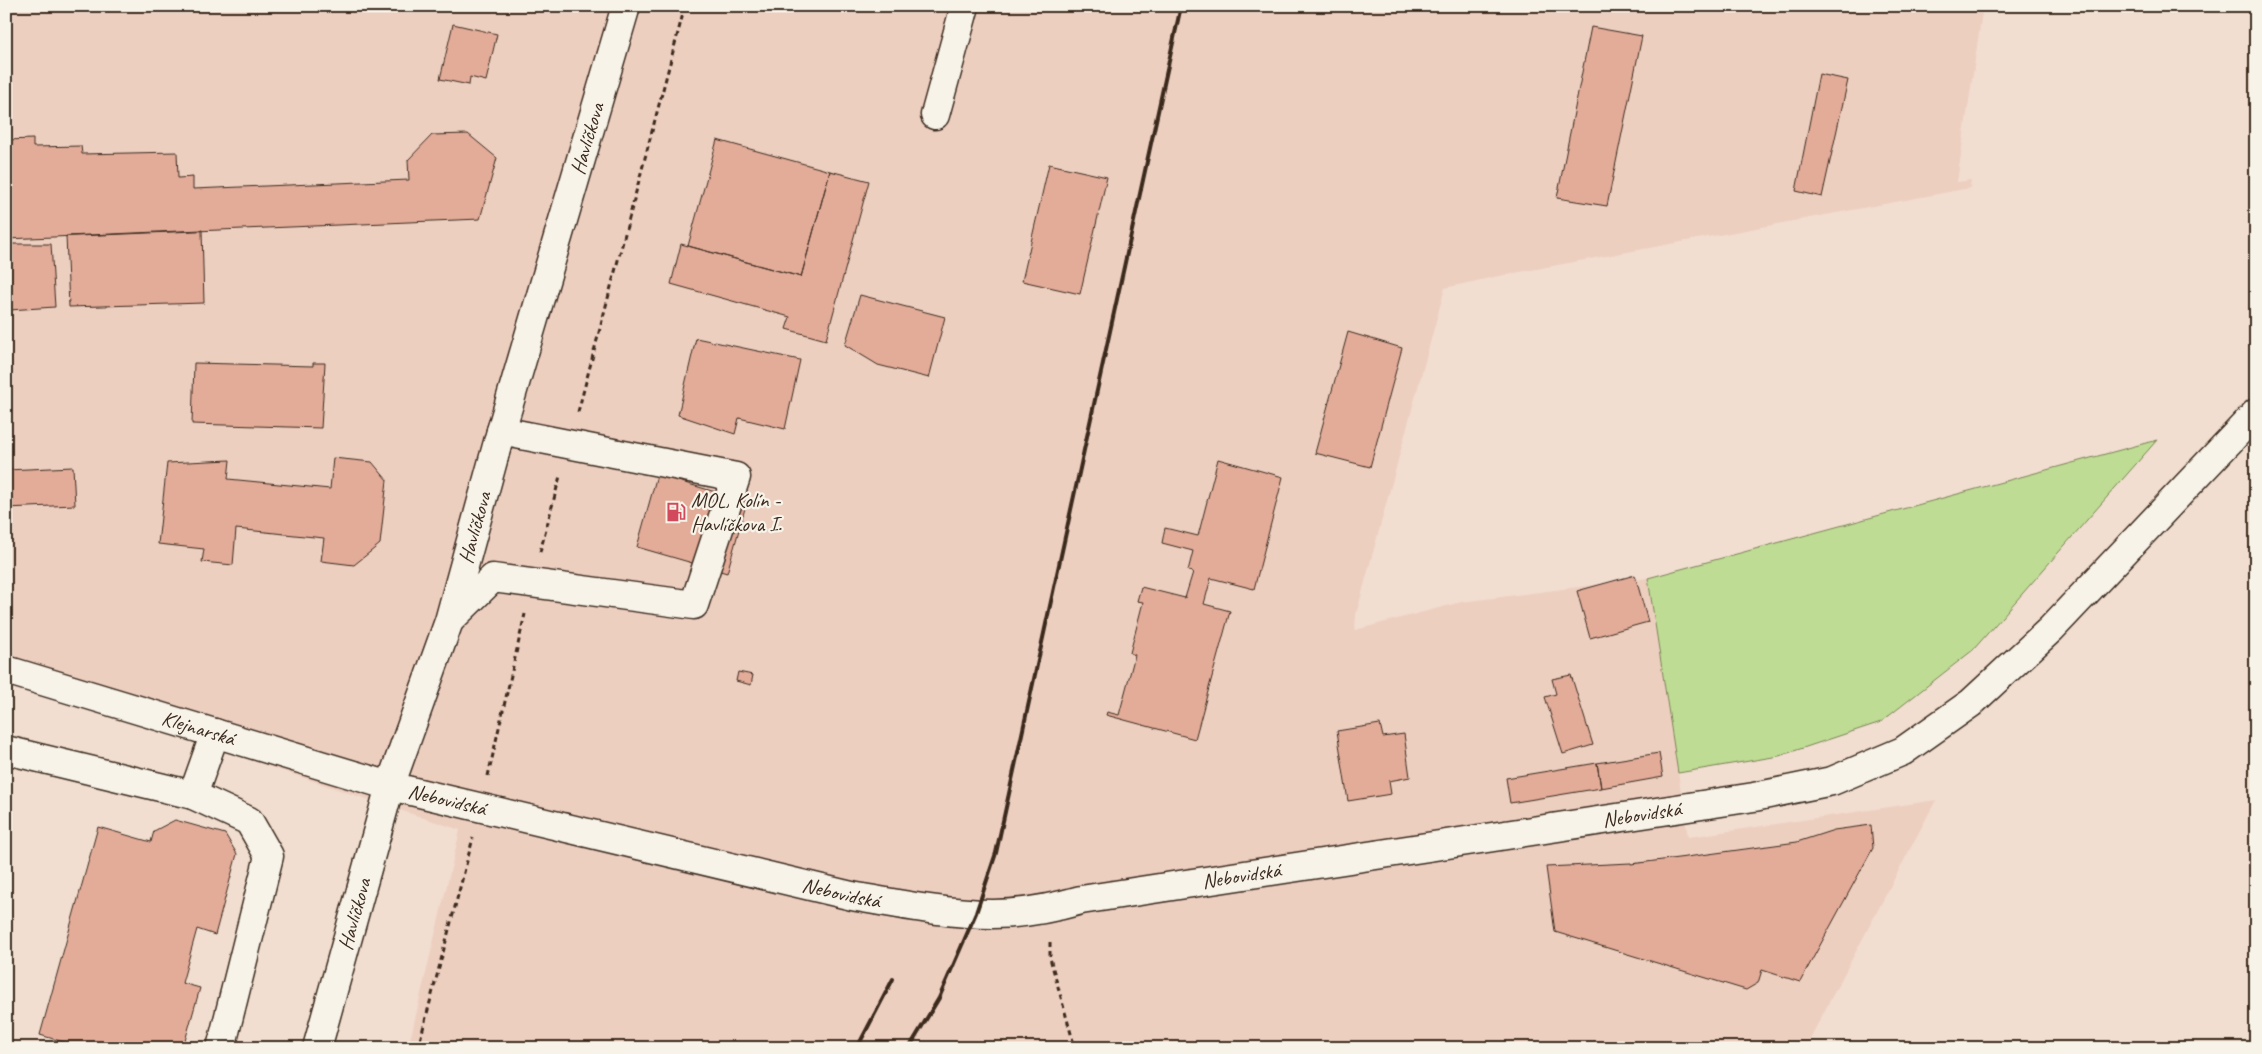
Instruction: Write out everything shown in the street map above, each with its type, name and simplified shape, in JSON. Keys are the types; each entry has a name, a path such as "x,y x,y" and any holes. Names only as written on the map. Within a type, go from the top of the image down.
{"street":[{"name":"Havlíčkova","path":"317,1048 390,786 449,621 501,431 626,6"},
{"path":"935,115 965,6"},
{"name":"Nebovidská","path":"390,786 861,897 976,913 996,914 1049,908 1091,899 1754,797 1832,781 1903,752 1971,703 2051,629 2256,413"},
{"path":"449,621 493,578 694,605 736,477 501,431"},
{"name":"Klejnarská","path":"6,670 390,786"},
{"path":"193,794 215,733"},
{"path":"6,750 193,794 250,821 269,856 221,1048"}],"path":[{"path":"418,1048 481,807 532,583 685,6"},
{"path":"1049,908 1050,958 1075,1048"}],"shaded area":[{"path":"6,6 1983,6 1957,182 1971,180 1970,188 1499,276 1445,288 1356,615 1355,630 1461,602 1648,578 1688,837 1936,800 1805,1048 408,1048 460,830 6,679"}],"green space":[{"path":"2157,440 1973,650 1881,722 1779,756 1678,773 1648,578"}],"building":[{"path":"453,24 497,34 486,81 470,77 469,85 440,79"},
{"path":"1591,27 1642,36 1607,206 1557,198"},
{"path":"1819,74 1848,80 1822,197 1796,191"},
{"path":"468,134 497,158 480,219 6,239 6,140 33,139 33,147 81,146 82,154 177,152 178,178 193,177 193,189 409,180 408,160 432,135"},
{"path":"717,140 830,171 801,277 688,246"},
{"path":"1049,164 1107,177 1080,294 1022,281"},
{"path":"830,171 869,181 826,340 786,329 790,317 671,284 681,244 801,277"},
{"path":"202,230 204,303 69,307 66,236"},
{"path":"6,244 9,244 9,310 6,311"},
{"path":"9,244 51,244 55,307 9,310"},
{"path":"860,295 945,317 929,378 878,365 845,345"},
{"path":"1348,332 1402,348 1370,467 1315,453"},
{"path":"696,338 800,360 785,429 739,418 735,434 678,415"},
{"path":"194,363 313,366 313,363 325,363 321,428 192,424"},
{"path":"333,458 372,462 387,480 380,544 354,565 321,561 324,538 236,529 233,565 202,562 204,549 158,544 167,463 230,460 228,479 330,489"},
{"path":"1218,459 1283,477 1254,589 1211,578 1204,604 1230,611 1195,739 1106,715 1107,712 1119,715 1135,655 1130,653 1143,602 1137,601 1141,587 1185,598 1193,572 1188,571 1193,551 1162,543 1165,528 1198,536"},
{"path":"73,467 75,505 6,508 6,470"},
{"path":"657,475 747,501 727,573 637,547"},
{"path":"1635,575 1648,622 1590,638 1577,591"},
{"path":"738,672 753,675 751,685 736,681"},
{"path":"1571,675 1593,745 1563,754 1545,697 1556,694 1552,679"},
{"path":"1380,724 1383,737 1404,734 1410,777 1389,781 1391,794 1348,801 1337,731"},
{"path":"1659,753 1663,777 1601,788 1597,763"},
{"path":"1597,763 1601,788 1510,803 1506,778"},
{"path":"175,820 225,834 237,854 215,935 197,929 182,983 200,988 183,1048 84,1048 40,1035 98,827 151,842 154,831"},
{"path":"1871,825 1873,848 1800,982 1762,970 1758,983 1746,990 1555,932 1546,867 1631,864 1694,856 1797,842 1834,830"},
{"path":"433,1042 456,1048 432,1048"}],"railway":[{"path":"909,1048 939,998 976,913 996,853 1181,6"},
{"path":"857,1048 893,979"}],"place":[{"name":"MOL, Kolín - Havlíčkova I.","path":"676,512"}]}
